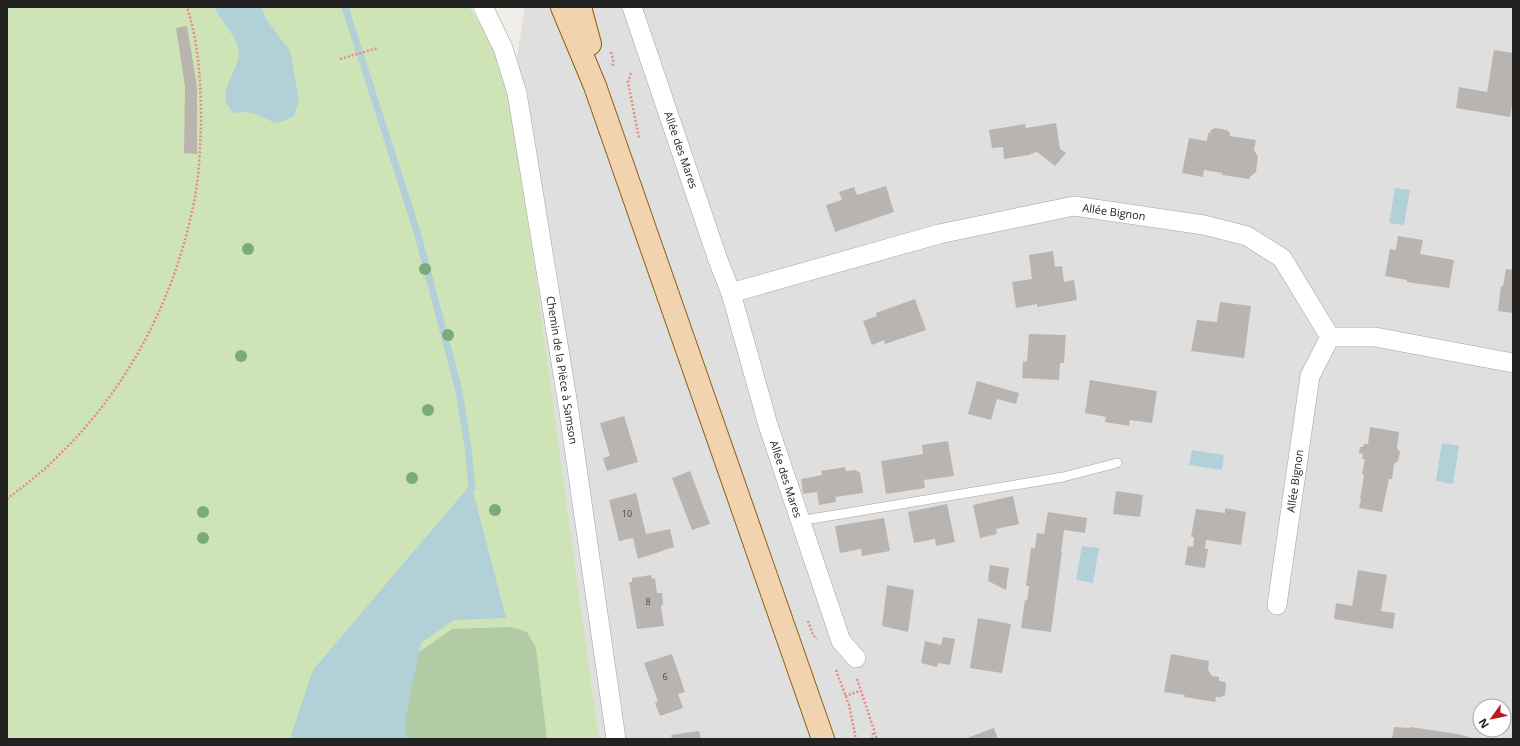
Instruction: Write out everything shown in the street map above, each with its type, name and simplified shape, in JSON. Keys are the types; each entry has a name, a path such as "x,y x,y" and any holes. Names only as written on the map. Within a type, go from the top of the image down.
{"main road":[{"path":"562,7 595,86 823,739"},
{"path":"580,7 622,162"}],"street":[{"name":"Chemin de la Pièce à Samson","path":"483,7 503,48 518,93 568,405 616,739"},
{"name":"Allée des Mares","path":"632,7 718,260 731,293 768,425 799,520 841,641 856,658"},
{"name":"Allée Bignon","path":"731,293 939,234 1074,206 1204,225 1247,236 1282,258 1330,337 1310,376 1277,605"},
{"path":"1330,337 1375,337 1513,363"}],"lane":[{"path":"799,520 1063,477 1117,463"}],"path":[{"path":"7,499 32,480 61,454 92,419 113,391 135,357 155,320 172,279 193,210 200,145 200,91 196,53 187,7"},
{"path":"340,60 378,48"},
{"path":"632,69 628,82 640,140"},
{"path":"808,620 813,635 817,640"},
{"path":"856,658 854,670 877,739"},
{"path":"834,663 849,705 856,739"},
{"path":"845,696 860,691"},
{"path":"872,739 873,730"}],"shaded area":[{"path":"525,7 1513,7 1513,739 599,739 511,94"}],"green space":[{"path":"7,7 470,7 495,49 511,94 599,739 7,739"},
{"path":"512,627 527,632 536,648 547,739 386,739 401,665 452,629"}],"water":[{"path":"215,7 261,7 266,19 290,51 299,99 294,116 275,123 257,114 246,112 234,113 228,105 226,90 236,67 239,51 238,45 232,34"},
{"path":"1395,188 1410,190 1404,225 1389,223"},
{"path":"1442,443 1459,446 1453,484 1436,481"},
{"path":"1192,450 1224,455 1222,470 1189,465"},
{"path":"471,484 506,618 454,620 421,643 406,716 406,739 290,739 313,670"},
{"path":"1082,546 1099,548 1093,583 1076,580"}],"building":[{"path":"187,26 197,86 197,154 184,153 185,86 176,28"},
{"path":"1494,50 1513,53 1513,99 1510,117 1456,108 1459,87 1487,92"},
{"path":"1056,123 1060,149 1066,153 1055,166 1037,152 1029,155 1004,159 1003,147 992,148 989,130 1025,124 1026,128"},
{"path":"1215,128 1227,130 1230,133 1230,136 1256,140 1254,150 1258,157 1256,172 1249,179 1222,175 1222,173 1204,170 1203,177 1182,173 1189,138 1207,141 1208,133"},
{"path":"886,186 894,212 835,232 826,205 842,200 839,192 854,187 857,195"},
{"path":"1398,236 1423,240 1420,254 1454,260 1449,288 1407,282 1407,280 1385,276 1390,249 1396,250"},
{"path":"1053,251 1055,267 1062,266 1064,282 1074,280 1077,300 1037,307 1037,304 1016,308 1012,282 1032,279 1029,255"},
{"path":"1506,269 1513,270 1513,313 1498,311 1501,286 1503,286"},
{"path":"915,299 926,330 885,344 884,340 872,345 863,321 877,316 876,313"},
{"path":"1220,302 1251,306 1244,358 1191,351 1197,320 1217,322"},
{"path":"1029,334 1066,335 1064,363 1060,363 1059,380 1022,378 1023,361 1027,362"},
{"path":"1090,380 1157,391 1152,423 1130,420 1129,426 1105,422 1106,417 1085,413"},
{"path":"977,381 1019,393 1016,404 997,399 991,420 968,414"},
{"path":"624,416 638,462 607,471 603,458 610,456 600,423"},
{"path":"1370,427 1399,432 1397,448 1400,452 1398,461 1394,464 1392,479 1389,479 1382,512 1359,508 1365,459 1362,459 1363,454 1359,453 1360,447 1363,447 1364,444 1368,444"},
{"path":"948,441 954,476 924,480 925,488 886,494 881,461 923,454 922,445"},
{"path":"845,467 846,471 855,470 860,473 863,493 835,497 836,502 819,505 817,492 803,494 801,479 822,475 821,471"},
{"path":"690,471 710,524 692,530 672,478"},
{"path":"1116,491 1143,495 1140,517 1113,514"},
{"path":"636,493 646,534 670,529 674,547 638,559 633,538 619,541 609,500"},
{"path":"1013,496 1019,524 996,529 997,534 980,538 973,505"},
{"path":"947,504 955,542 936,546 935,539 914,543 908,512"},
{"path":"1225,508 1246,512 1241,545 1206,540 1205,549 1208,549 1205,568 1185,565 1188,546 1193,547 1194,537 1191,537 1196,509 1225,513"},
{"path":"1048,512 1087,518 1085,533 1064,530 1051,632 1021,628 1025,600 1027,601 1029,586 1026,586 1031,548 1035,548 1037,533 1044,534"},
{"path":"884,518 890,551 862,556 861,549 840,553 835,526"},
{"path":"990,565 1009,568 1006,590 988,581"},
{"path":"1358,570 1387,575 1381,611 1395,613 1393,629 1334,619 1336,603 1352,606"},
{"path":"651,575 652,579 655,578 657,593 662,593 663,605 661,606 664,626 637,629 629,582 632,582 632,578"},
{"path":"887,585 914,590 908,632 882,626"},
{"path":"978,618 1011,624 1002,673 970,668"},
{"path":"943,637 955,639 950,665 938,663 937,667 921,663 925,641 941,645"},
{"path":"672,654 685,692 678,694 683,708 660,716 655,703 658,701 644,663"},
{"path":"1171,654 1209,661 1208,670 1212,676 1219,677 1219,681 1225,682 1225,695 1216,697 1215,702 1164,692"},
{"path":"1394,727 1411,727 1457,734 1477,739 1392,739"},
{"path":"994,728 998,739 964,739"},
{"path":"699,731 701,739 672,739 671,735"}],"waterway":[{"path":"345,7 418,235 459,391 468,447 472,488"}]}
